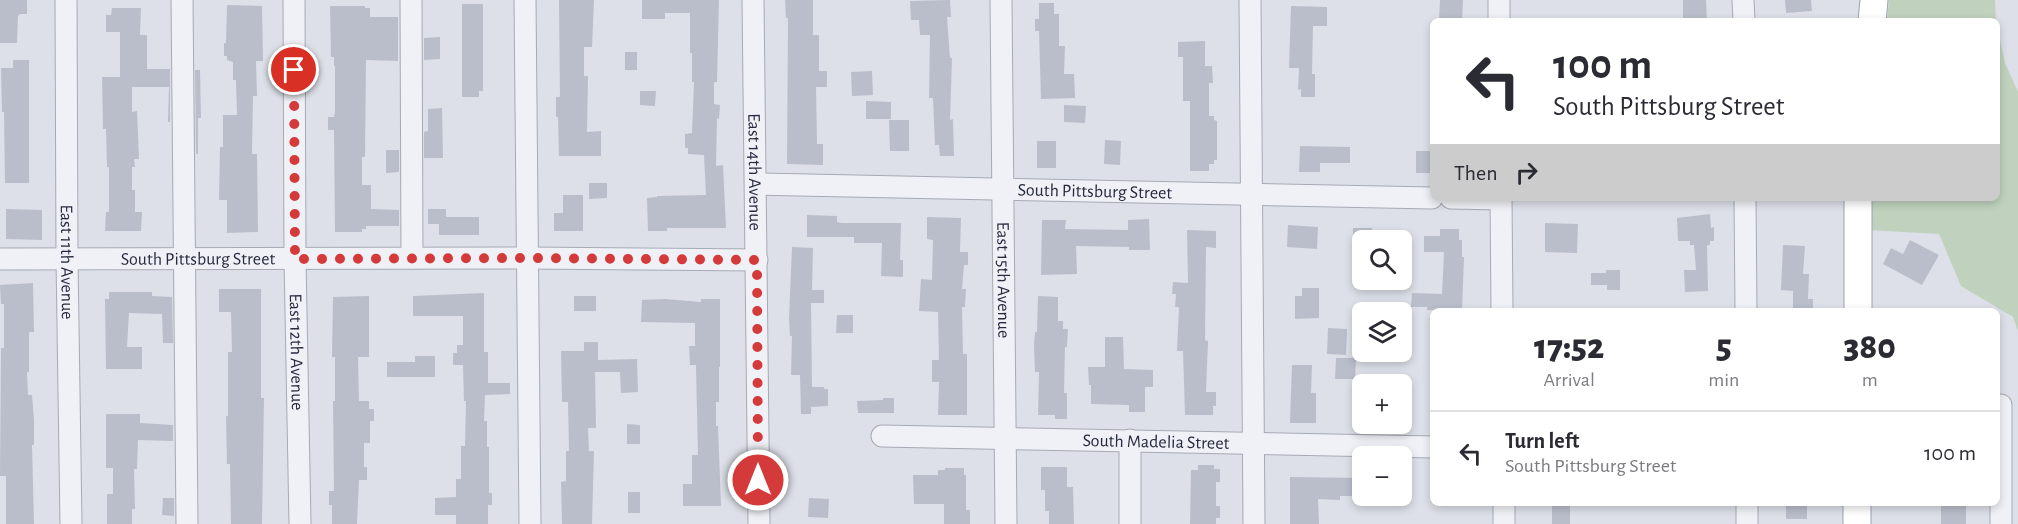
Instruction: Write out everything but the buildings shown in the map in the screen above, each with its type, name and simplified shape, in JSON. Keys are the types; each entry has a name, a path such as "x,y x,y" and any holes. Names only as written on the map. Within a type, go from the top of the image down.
{"main road":[{"path":"1872,18 1874,0"},
{"path":"1858,201 1858,308"},
{"path":"1857,506 1857,524"}],"street":[{"name":"East 11th Avenue","path":"66,0 71,524"},
{"path":"182,0 187,524"},
{"name":"East 12th Avenue","path":"294,0 295,259 300,524"},
{"path":"411,0 412,258"},
{"path":"525,0 530,524"},
{"name":"East 14th Avenue","path":"753,0 759,524"},
{"name":"East 15th Avenue","path":"1001,0 1006,524"},
{"path":"1250,0 1254,524"},
{"path":"1499,0 1499,18"},
{"path":"1743,0 1743,18"},
{"name":"South Pittsburg Street","path":"756,184 1430,198"},
{"path":"1501,201 1502,308"},
{"path":"1745,201 1746,308"},
{"name":"South Pittsburg Street","path":"0,259 757,260"},
{"path":"2000,430 2001,405"},
{"name":"South Madelia Street","path":"882,436 1430,447"},
{"path":"1130,440 1130,524"},
{"path":"2000,490 2001,524"},
{"path":"1504,506 1504,524"},
{"path":"1747,506 1747,524"}],"green space":[{"path":"1889,0 1995,0 1996,18 1887,18"},
{"path":"2000,39 2005,63 2018,92 2018,331 2013,317 1961,286 1939,234 1867,230 1869,201 2000,201"}],"route":[{"path":"294,70 295,259 757,260 758,480"}]}
